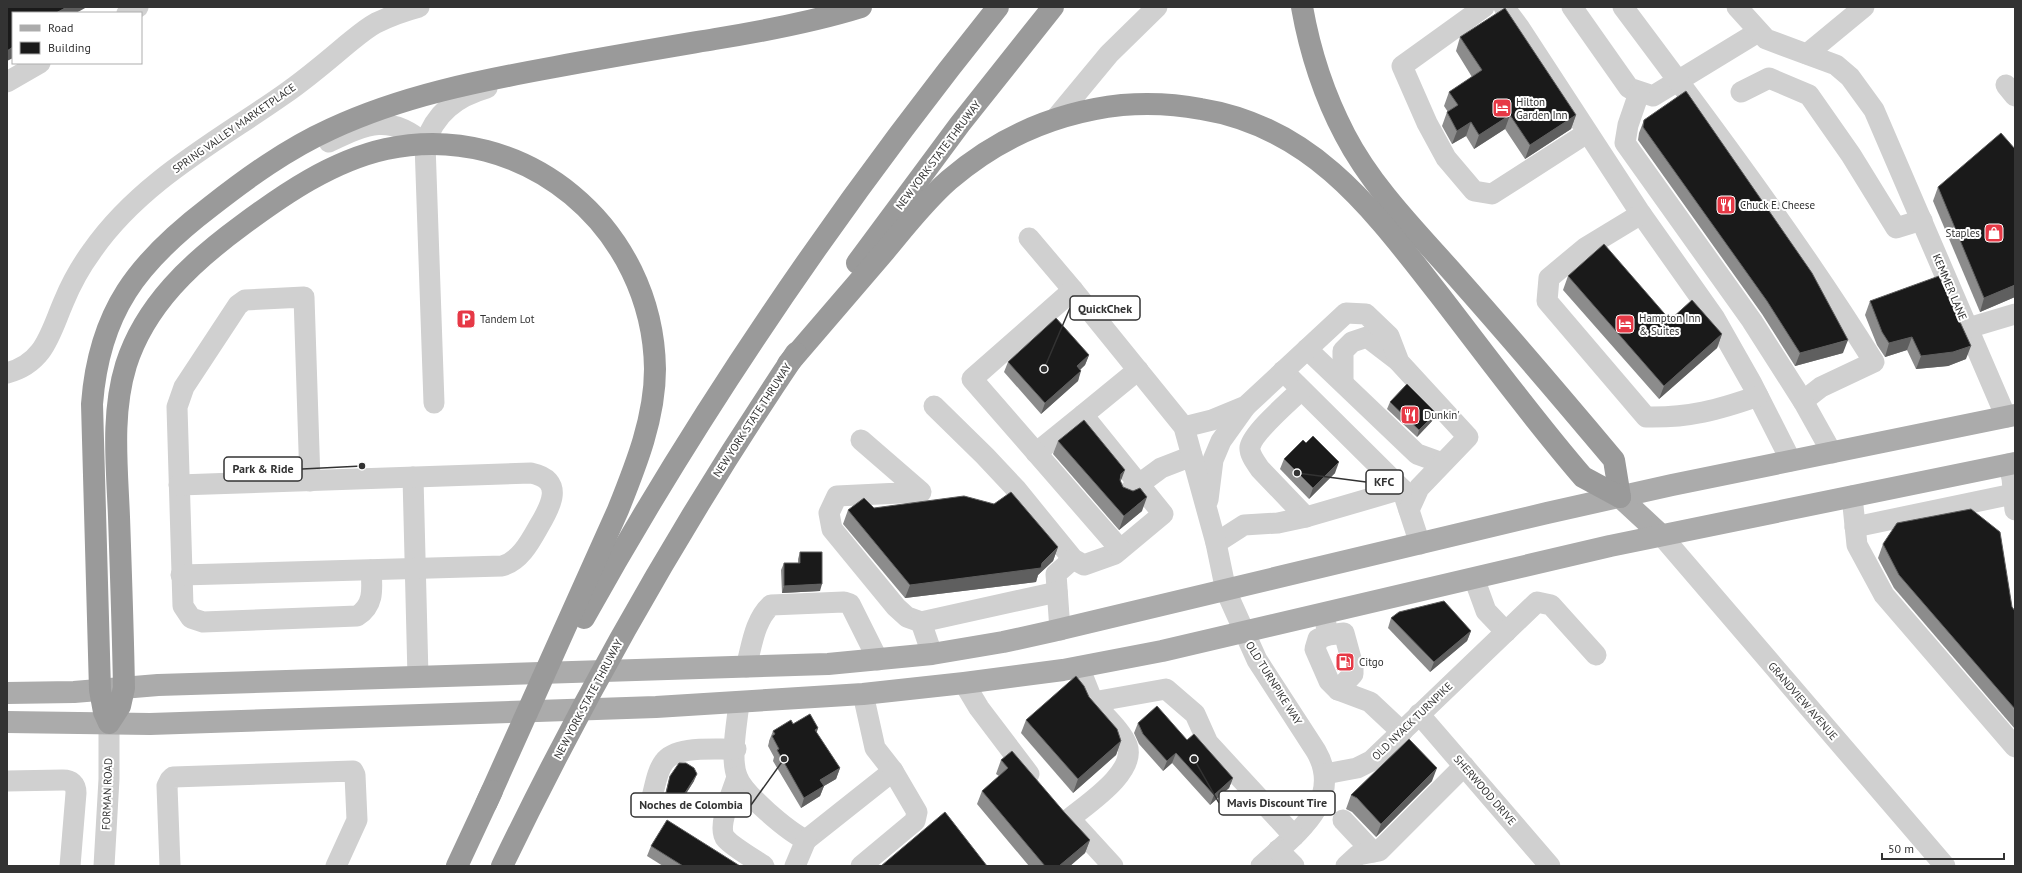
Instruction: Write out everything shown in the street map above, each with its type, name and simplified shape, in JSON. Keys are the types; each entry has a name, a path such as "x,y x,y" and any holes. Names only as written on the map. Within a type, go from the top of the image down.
{"highway":[{"path":"109,723 104,712 100,690 92,426 93,389 98,359 107,330 119,304 135,278 161,248 206,210 254,175 305,143 330,130 372,112 445,88 582,62 778,28 825,18 861,7"},
{"path":"456,866 541,697 597,594 657,491 720,390 786,291 855,194 927,97 998,7"},
{"name":"NEW YORK STATE THRUWAY","path":"502,866 578,715 633,617 693,515 788,364 855,266 924,171 1053,7"},
{"path":"1302,7 1313,56 1322,84 1345,136 1361,162 1397,209 1614,460 1620,497"},
{"path":"788,364 920,210 947,182 977,158 1009,138 1056,118 1102,107 1130,104 1159,104 1216,111 1243,119 1271,130 1295,143 1339,177 1389,231 1583,477 1620,497"},
{"path":"109,723 120,706 124,688 116,425 119,394 126,365 143,326 159,302 191,267 221,241 286,195 318,176 362,156 386,149 424,144 464,147 492,153 518,161 540,172 576,198 598,220 626,258 644,302 654,351 654,385 645,436 633,473 618,510 486,804"}],"main road":[{"path":"7,693 100,690 158,685 746,667 878,660 932,654 1003,642 1060,630 1620,497 2010,416"},
{"path":"7,722 150,724 656,707 739,703 863,694 964,683 1079,667 1162,651 1661,536 2011,463"},
{"path":"1620,497 1661,536"}],"street":[{"path":"129,12 138,7"},
{"name":"SPRING VALLEY MARKETPLACE","path":"7,373 27,365 41,352 51,335 65,299 87,257 114,223 134,203 188,158 284,95 366,29 387,17 419,7"},
{"path":"1056,118 1109,54 1157,7"},
{"path":"1484,7 1402,66 1427,123 1446,158 1474,191 1492,194 1587,133"},
{"path":"1504,7 1519,27 1641,214 1714,317 1758,396 1791,461"},
{"path":"1572,7 1629,88 1653,96 1758,32"},
{"path":"1623,7 1678,80 1832,296 1874,362 1821,387 1803,401"},
{"name":"KEMMER LANE","path":"1737,7 1766,40 1836,65 1850,77 1874,110 1968,328 2010,416"},
{"path":"1807,54 1864,7"},
{"path":"434,402 424,144 439,116 445,109 460,98 479,90 582,62"},
{"path":"7,82 38,64"},
{"path":"1741,92 1769,78 1809,95 1851,155 1896,228 1922,220"},
{"path":"1639,92 1628,125 1625,143 1752,321 1803,401 1832,453"},
{"path":"206,210 283,164 368,125 384,123 401,127 424,144"},
{"path":"1641,214 1585,248 1549,278 1547,301 1646,417 1669,418 1714,411 1758,396"},
{"path":"1029,238 1184,427 1212,420 1246,406"},
{"path":"1073,290 972,379 1036,453 1060,477 1096,518 1120,549"},
{"path":"310,481 304,297 248,299 241,302 180,394 176,415 182,599 186,613 197,621 211,622 358,616 366,609 371,598 371,570"},
{"path":"1206,509 1213,460 1221,441 1246,406 1346,313 1366,314 1389,336 1399,362"},
{"path":"1968,328 2015,314"},
{"path":"1343,381 1343,351 1352,342 1367,337 1399,362 1468,437 1419,488 1409,510"},
{"path":"1307,349 1343,381 1417,454 1442,463"},
{"path":"1036,453 1138,370"},
{"path":"1283,371 1402,489 1420,544"},
{"path":"1301,390 1254,437 1250,448 1253,460 1260,469 1306,517"},
{"path":"934,406 1011,483 1073,559 1084,566 1115,554 1163,514 1132,488 1116,469 1097,445 1083,415"},
{"name":"OLD TURNPIKE WAY","path":"1184,427 1216,543 1226,591 1243,632 1257,660 1316,751 1325,774"},
{"path":"861,440 921,492 837,496 829,513 832,529 896,607 907,617 921,622 1057,592"},
{"path":"1132,488 1161,468 1192,456"},
{"path":"1855,527 2014,502 2011,463"},
{"path":"179,485 531,473 545,478 550,484 552,491 551,505 536,531 518,558 508,565 181,575"},
{"path":"413,477 418,677"},
{"path":"1216,543 1244,525 1278,523 1306,517 1402,489"},
{"path":"1852,496 1857,545 1884,595 2015,747"},
{"name":"GRANDVIEW AVENUE","path":"1661,536 1945,866"},
{"path":"1060,630 1056,574 1073,559"},
{"path":"1474,578 1486,611 1506,632"},
{"path":"746,667 759,621 764,612 771,605 786,604 844,602 850,604 878,660"},
{"name":"OLD NYACK TURNPIKE","path":"1325,774 1364,765 1376,757 1537,602 1551,605 1596,655"},
{"path":"1324,614 1328,635"},
{"path":"921,622 932,654"},
{"path":"1338,690 1353,674 1353,666 1344,633 1328,635 1318,640 1315,648 1329,681 1338,690 1370,702 1402,732"},
{"path":"1069,819 1120,774 1128,759 1127,745 1094,702 1079,667"},
{"path":"964,683 979,708 1040,788"},
{"path":"1094,702 1166,689 1195,714 1208,743 1294,836"},
{"path":"861,866 916,821 917,812 893,771 874,748 863,694"},
{"path":"739,703 736,750 737,777 726,810 722,831 726,839 764,866"},
{"name":"SHERWOOD DRIVE","path":"1419,714 1550,866"},
{"name":"FORMAN ROAD","path":"104,866 108,802 109,723"},
{"path":"652,797 664,762 676,753 691,750 736,750"},
{"path":"1346,866 1358,855 1379,851 1464,766"},
{"path":"170,866 167,786 173,777 353,771 355,775 357,820 336,866"},
{"path":"795,866 806,840 893,771"},
{"path":"1261,866 1294,836 1313,814 1323,798 1325,774"},
{"path":"737,777 759,804 794,834 806,840"},
{"path":"7,780 63,780 73,783 76,793 70,866"},
{"path":"1055,803 1113,866"},
{"path":"1343,820 1373,852"},
{"path":"1278,850 1294,866"}],"building":[{"path":"7,7 67,7 58,12 12,12 12,48 7,51"},
{"path":"1505,8 1576,115 1530,145 1510,115 1479,135 1471,122 1457,131 1447,112 1458,105 1449,92 1482,70 1460,37"},
{"path":"1686,91 1812,273 1848,340 1800,353 1767,301 1643,127 1644,120"},
{"path":"2001,133 2015,149 2015,285 1984,298 1938,187"},
{"name":"Hampton Inn & Suites","path":"1604,244 1670,320 1692,300 1722,334 1664,386 1568,276"},
{"path":"1939,276 1971,346 1953,352 1921,356 1912,337 1889,343 1882,332 1870,301"},
{"path":"1056,318 1089,355 1077,366 1081,371 1045,403 1008,362"},
{"path":"1407,384 1436,413 1419,430 1390,402"},
{"path":"1084,420 1125,470 1121,474 1120,480 1123,487 1133,491 1140,488 1147,497 1124,516 1058,441"},
{"path":"1313,436 1339,462 1313,488 1284,459 1303,440 1306,443"},
{"path":"1011,492 1058,547 1042,563 1041,568 910,585 848,510 864,498 874,508 964,496 994,504"},
{"path":"1971,509 2000,532 2012,607 2015,611 2015,709 1899,575 1883,544 1897,523"},
{"path":"800,552 822,552 822,584 784,586 784,563 800,563"},
{"path":"1444,601 1471,631 1434,662 1391,618 1399,612"},
{"path":"1076,676 1084,686 1089,697 1117,729 1121,741 1078,779 1026,720"},
{"path":"1157,706 1187,740 1194,734 1233,778 1214,795 1176,753 1167,761 1143,734 1138,723"},
{"path":"810,714 818,728 815,730 840,768 820,780 824,786 804,798 777,750 779,749 772,736 775,734 773,731 791,720 793,724"},
{"path":"1409,739 1437,768 1381,824 1357,798 1351,795"},
{"path":"1012,751 1090,840 1059,866 1045,866 982,791 1008,768 1001,760"},
{"path":"679,763 686,763 694,768 697,774 676,807 662,799 666,793 670,776"},
{"path":"945,812 987,866 881,866"},
{"path":"667,820 740,866 683,866 651,846"}],"place":[{"name":"Hilton Garden Inn","path":"1502,108"},
{"name":"Chuck E. Cheese","path":"1726,205"},
{"name":"Staples","path":"1994,233"},
{"name":"Tandem Lot","path":"466,319"},
{"name":"Hampton Inn & Suites","path":"1625,324"},
{"name":"QuickChek","path":"1044,369"},
{"name":"Dunkin'","path":"1410,415"},
{"name":"Park & Ride","path":"362,466"},
{"name":"KFC","path":"1297,473"},
{"name":"Citgo","path":"1345,662"},
{"name":"Noches de Colombia","path":"784,759"},
{"name":"Mavis Discount Tire","path":"1194,759"}]}
